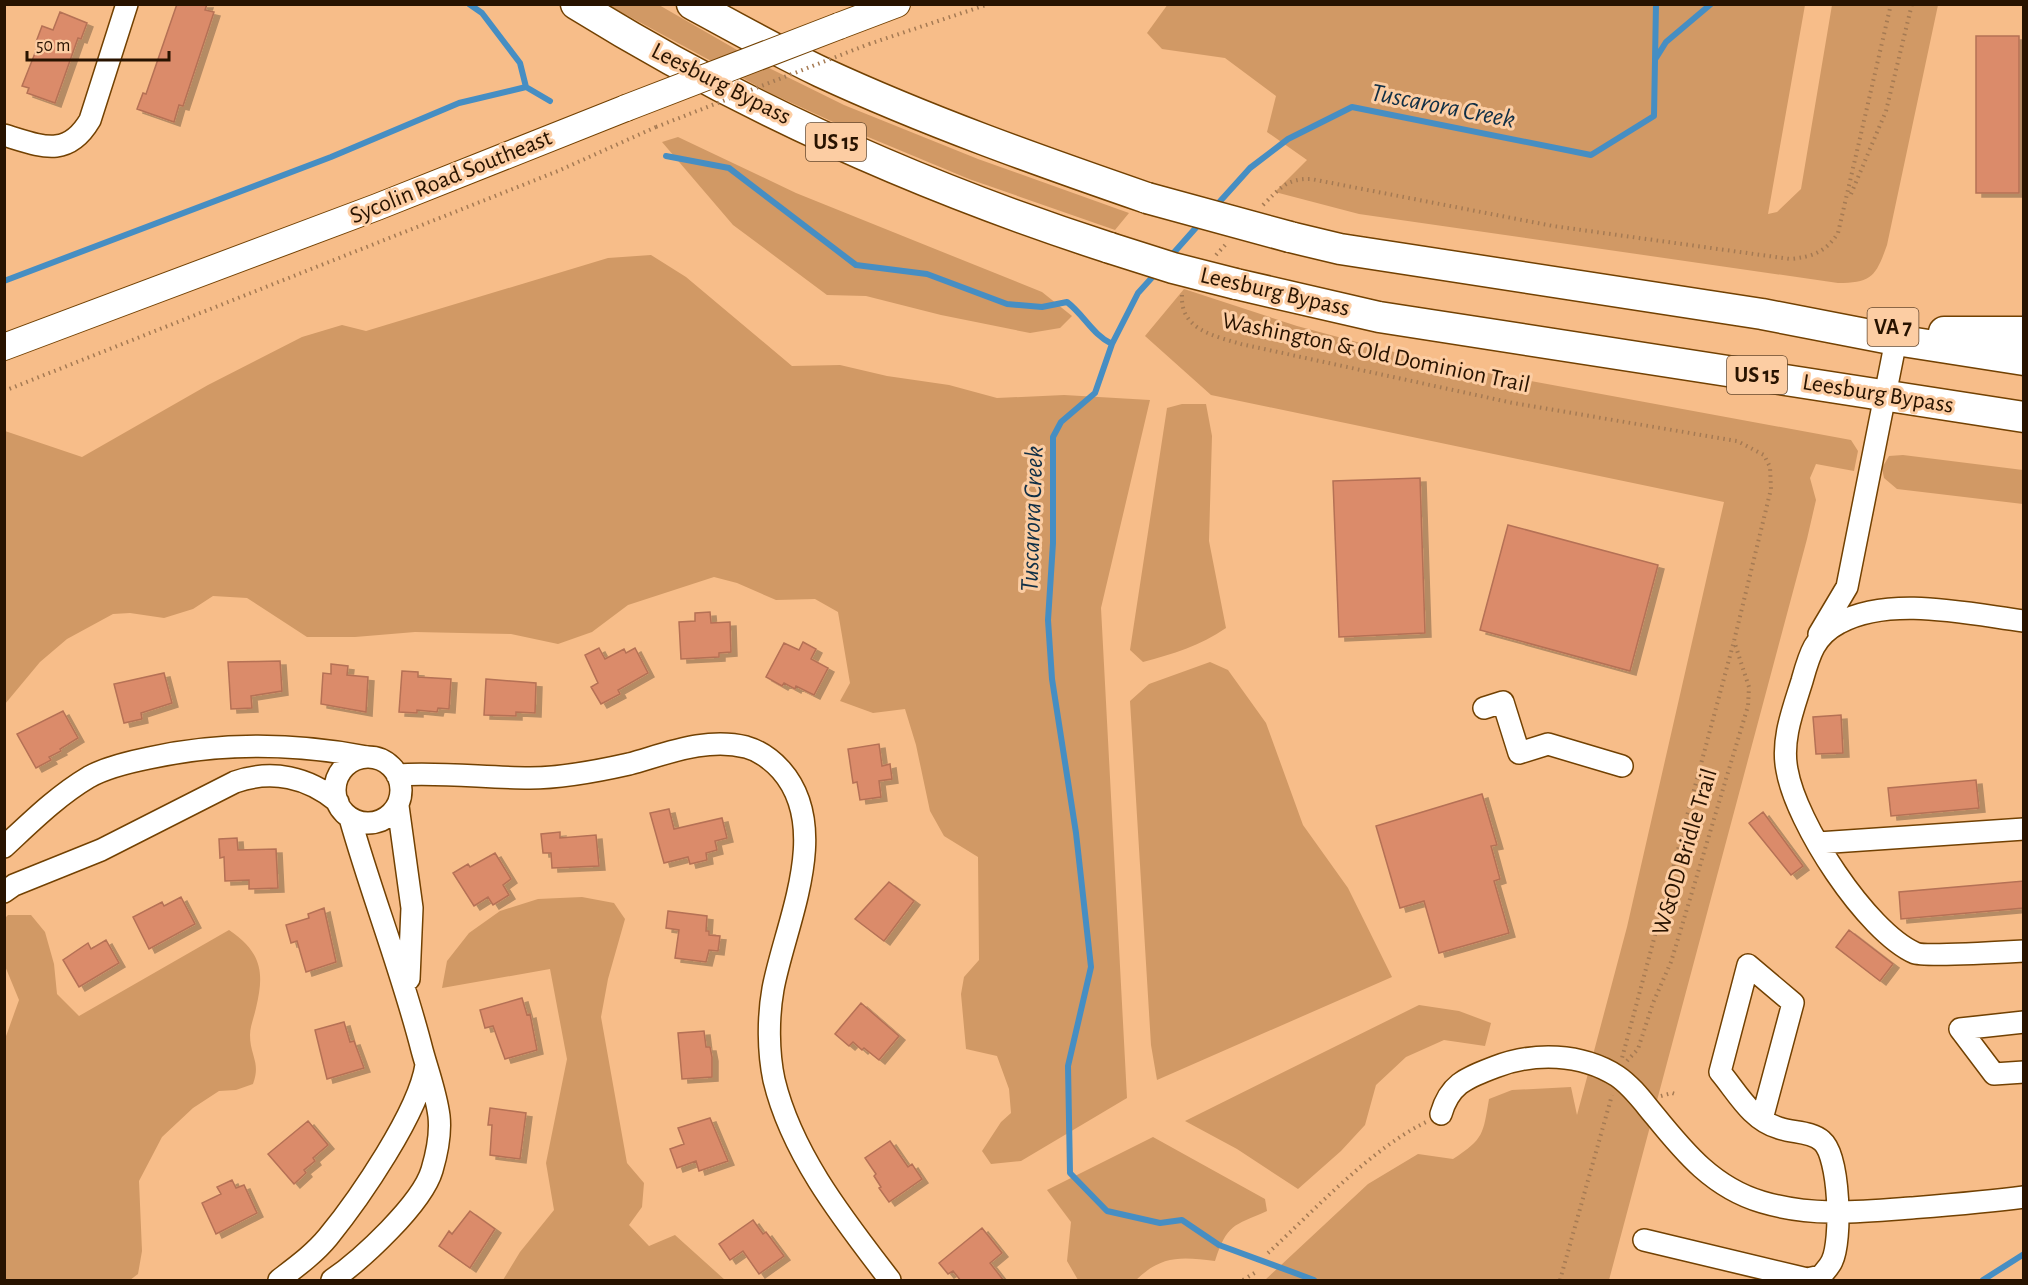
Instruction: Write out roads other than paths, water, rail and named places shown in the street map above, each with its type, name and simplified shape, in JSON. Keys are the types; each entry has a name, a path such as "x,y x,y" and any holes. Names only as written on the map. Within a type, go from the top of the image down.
{"highway":[{"name":"Leesburg Bypass","path":"576,4 729,91 849,148 1028,221 1173,268 1379,317 2024,417"},
{"name":"US 15","path":"692,4 820,71 1027,157 1147,198 1290,237 1352,251 1762,314 1896,340 2024,360"},
{"name":"VA 7","path":"1762,314 1952,332 2024,332"}],"main road":[{"name":"Sycolin Road Southeast","path":"4,347 302,236 897,4"}],"street":[{"path":"4,135 44,147 59,147 72,141 83,132 90,120 127,4"},
{"path":"1896,340 1847,587 1813,645 1786,734 1787,770 1802,814 1837,876 1891,939 1917,954 2024,951"},
{"path":"1813,645 1839,623 1877,611 1916,608 2024,621"},
{"path":"1484,708 1503,702 1519,753 1548,744 1622,766"},
{"path":"4,847 60,796 91,776 124,764 231,746 298,746 367,757 388,763 397,775 402,795 398,806 385,820 371,824 344,810 321,789 278,775 256,775 226,787 111,846 14,885 4,892"},
{"path":"397,775 426,773 534,778 594,771 698,746 746,747 770,758 787,777 796,794 804,834 801,880 773,990 770,1038 774,1077 784,1112 799,1146 825,1190 890,1281"},
{"path":"332,1281 391,1227 420,1196 431,1173 439,1143 439,1117 410,1004 336,786 338,776 345,766 367,757"},
{"path":"398,806 412,908 408,961 410,1004"},
{"path":"1818,843 2024,830"},
{"path":"1644,1240 1807,1279 1821,1276 1833,1260 1838,1214 1831,1152 1822,1140 1777,1128 1762,1119 1748,1108 1719,1072 1748,965 1793,1003 1762,1119"},
{"path":"2024,1022 1960,1029 1994,1074 2024,1072"},
{"path":"1441,1114 1445,1100 1457,1083 1515,1059 1547,1056 1583,1062 1617,1077 1642,1101 1687,1156 1734,1191 1788,1210 1838,1214 2024,1197"},
{"path":"279,1281 328,1237 369,1178 413,1108 423,1084 426,1065"}],"waterway":[{"path":"469,4 482,13 520,63 526,87 550,101"},
{"name":"Tuscarora Creek","path":"1214,208 1250,168 1288,139 1352,107 1591,155 1654,116 1656,4"},
{"path":"1656,58 1666,42 1711,4"},
{"path":"4,281 331,157 459,103 526,87"},
{"path":"666,156 729,168 856,265 927,274 1007,304 1042,307 1067,302 1099,335 1112,344"},
{"name":"Tuscarora Creek","path":"1170,257 1201,222"},
{"name":"Tuscarora Creek","path":"1157,272 1138,293 1112,344 1095,393 1061,422 1053,437 1053,543 1048,620 1052,679 1076,833 1091,967 1068,1066 1070,1173 1107,1211 1160,1223 1182,1220 1219,1245 1314,1280"},
{"path":"1983,1280 2024,1254"}]}
